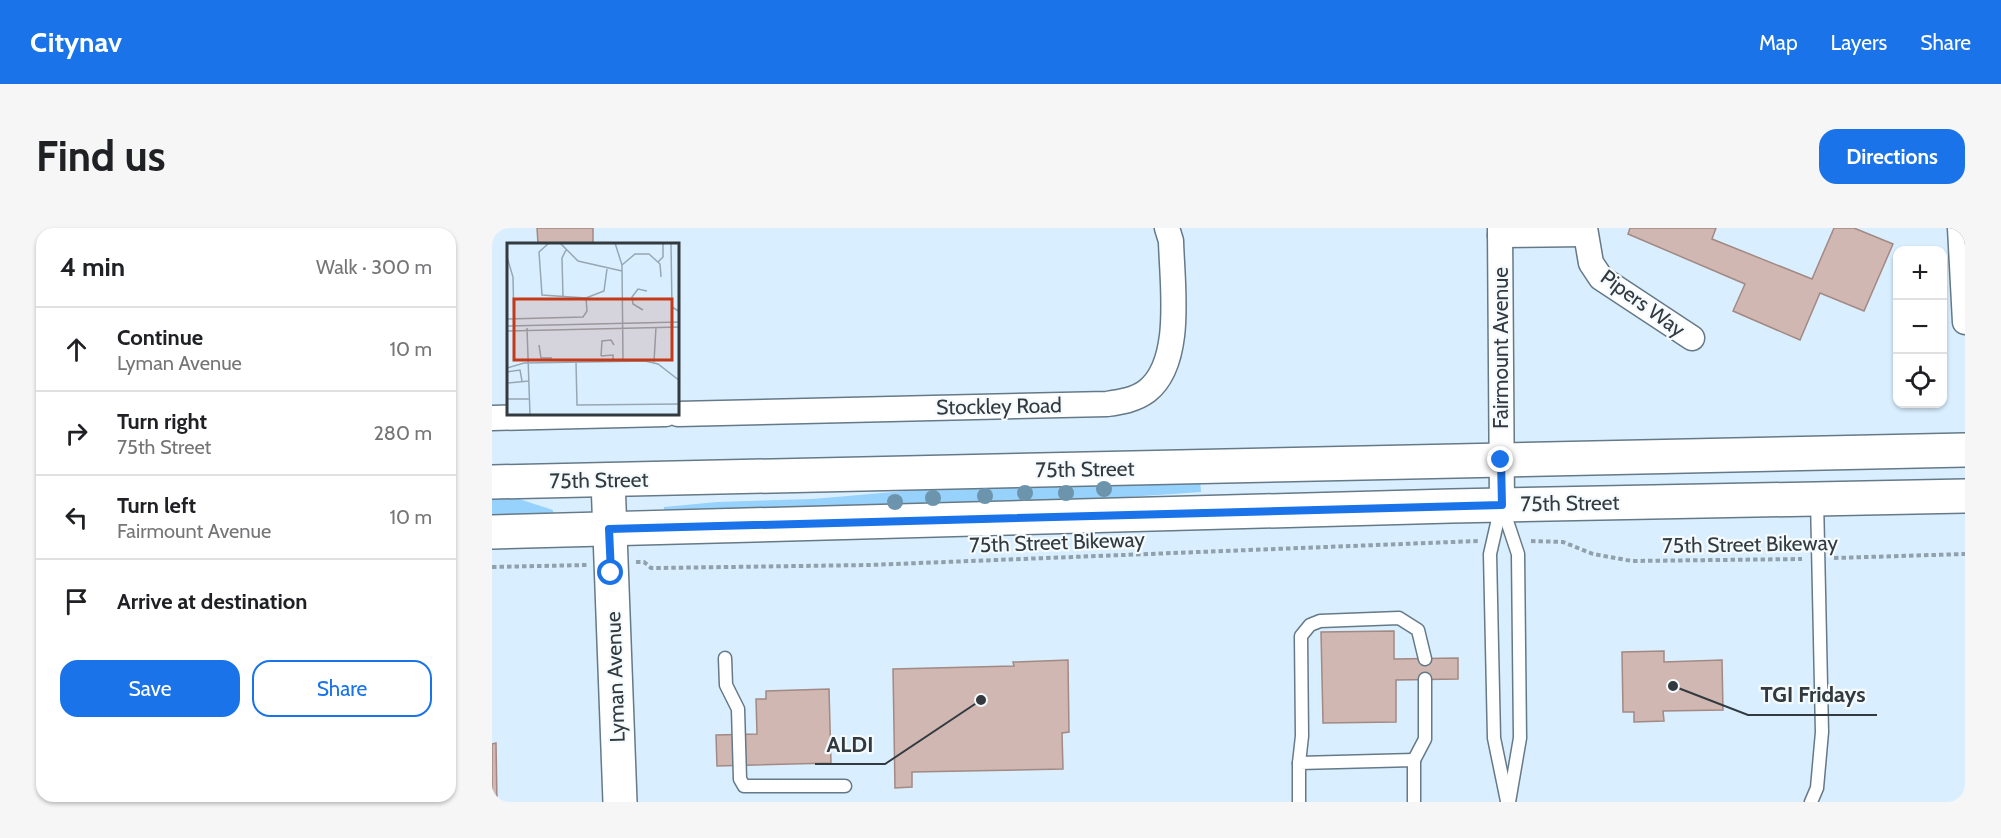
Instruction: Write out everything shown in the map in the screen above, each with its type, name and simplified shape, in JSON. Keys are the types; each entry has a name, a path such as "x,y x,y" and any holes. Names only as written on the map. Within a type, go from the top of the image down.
{"main road":[{"name":"75th Street","path":"492,482 1965,450"},
{"name":"Lyman Avenue","path":"608,480 620,802"},
{"name":"75th Street","path":"492,532 1502,505 1965,496"}],"street":[{"name":"Stockley Road","path":"680,414 1107,404 1129,400 1146,392 1160,378 1171,345 1171,241 1167,228"},
{"path":"1960,228 1965,322"},
{"name":"Pipers Way","path":"1500,231 1585,231 1591,263 1602,278 1692,338"},
{"name":"Fairmount Avenue","path":"1500,231 1502,505"},
{"path":"492,418 579,416"}],"lane":[{"path":"1811,802 1818,788 1822,732 1817,498"},
{"path":"1502,505 1490,554 1494,738 1509,802"},
{"path":"1502,505 1518,554 1520,738 1509,802"},
{"path":"1299,802 1302,736 1301,636 1310,625 1320,621 1399,618 1418,630 1425,658"},
{"path":"725,658 726,685 738,709 740,779 744,786 752,788 845,786"},
{"path":"1414,802 1414,760 1425,739 1425,679"},
{"path":"1299,763 1414,760"}],"path":[{"name":"75th Street Bikeway","path":"644,562 651,568 869,565 1473,541"},
{"name":"75th Street Bikeway","path":"1538,541 1563,542 1593,554 1632,561 1817,559 1965,554"},
{"path":"492,567 549,567"}],"shaded area":[{"path":"1200,479 1201,492 1040,503 664,515 664,507 717,502 813,499 997,483"},
{"path":"492,496 519,499 553,510 553,517 492,518"}],"building":[{"path":"537,228 593,228 593,243 538,243"},
{"path":"1630,228 1716,228 1712,239 1812,279 1834,228 1854,228 1893,244 1864,311 1820,293 1800,340 1733,311 1745,284 1628,234"},
{"path":"1394,631 1394,659 1458,658 1458,679 1396,680 1396,722 1323,723 1321,632"},
{"path":"1664,651 1664,662 1722,660 1723,710 1663,711 1664,721 1634,722 1634,712 1623,712 1622,652"},
{"path":"1068,660 1069,732 1062,733 1063,769 912,772 912,787 895,788 893,669 1014,666 1013,662"},
{"path":"829,689 831,763 717,766 716,735 757,734 756,699 766,699 766,691"},
{"path":"496,743 497,802 492,802 492,744"}],"place":[{"name":"TGI Fridays","path":"1673,686"},
{"name":"ALDI","path":"981,700"}],"route":[{"path":"611,573 609,529 1502,505 1501,460"}]}
